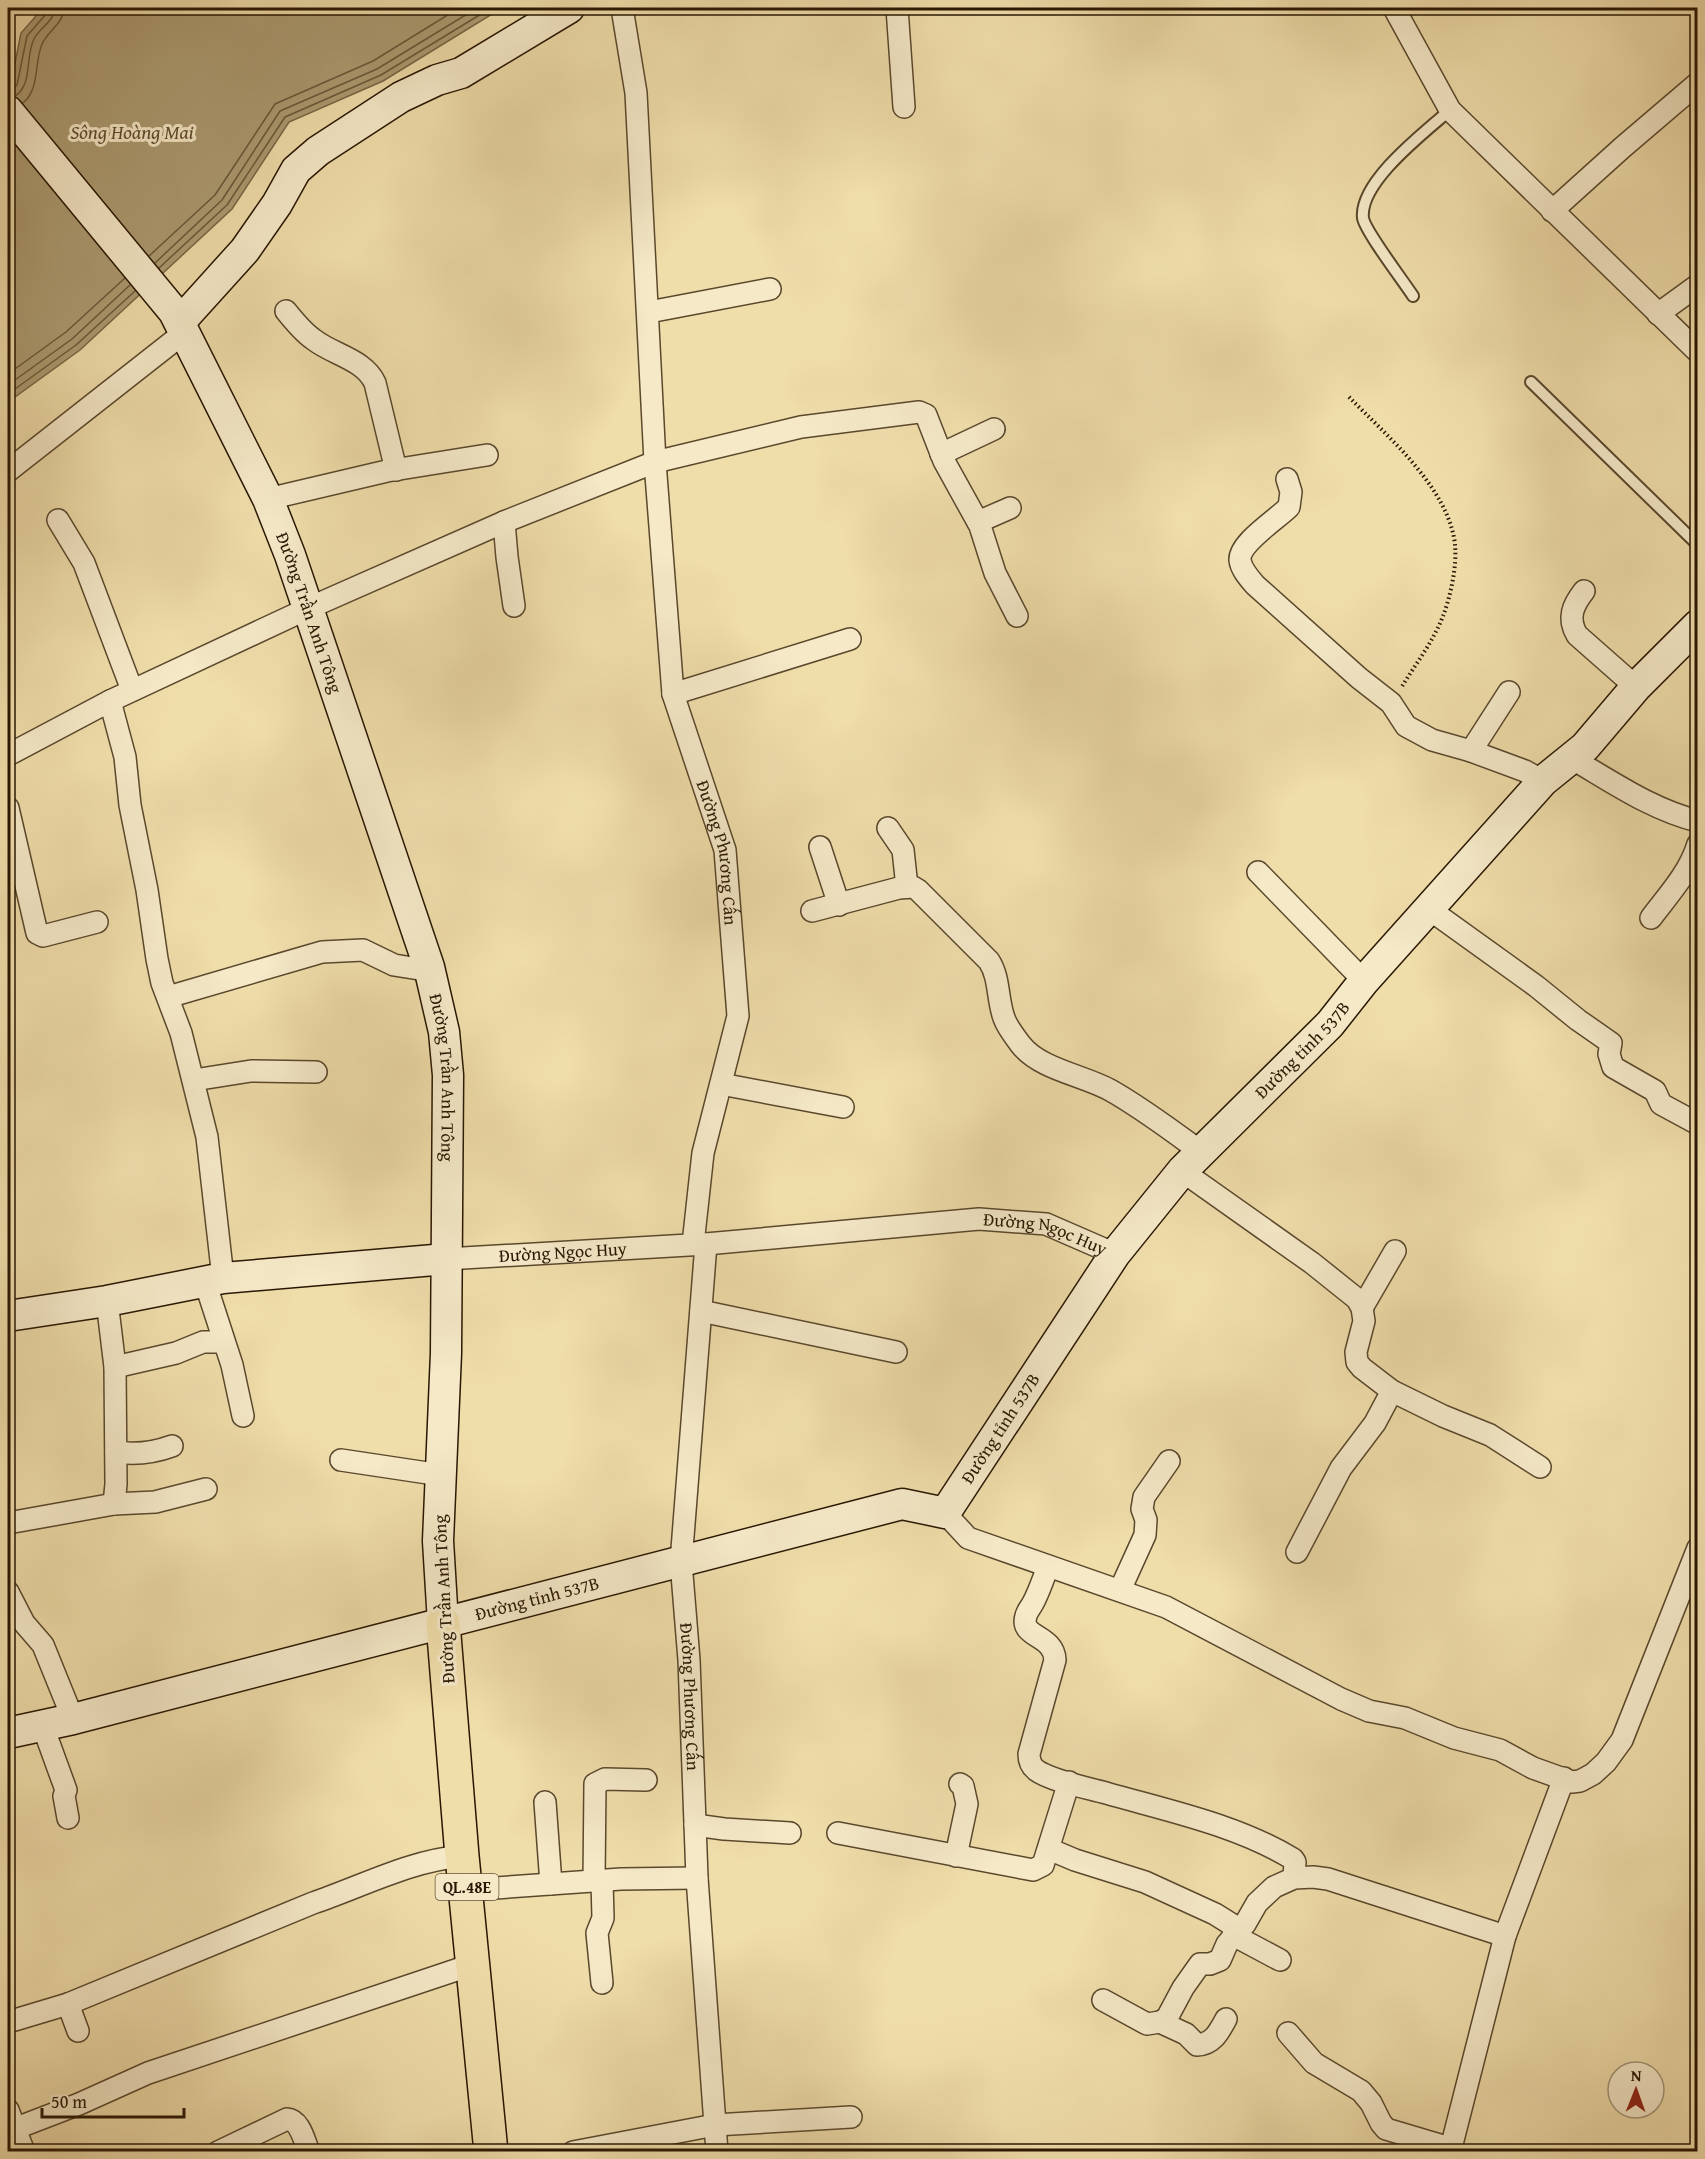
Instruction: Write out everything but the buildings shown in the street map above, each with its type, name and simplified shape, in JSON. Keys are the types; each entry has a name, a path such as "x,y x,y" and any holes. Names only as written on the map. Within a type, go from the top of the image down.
{"main road":[{"path":"180,322 245,250 277,204 296,170 318,150 408,93 437,80 461,73 569,8"},
{"name":"Đường Trần Anh Tông","path":"8,111 180,322 268,499 309,608 429,967 444,1032 448,1074 449,1129 446,1353 438,1541 462,1856 467,1890 471,1965 491,2151"},
{"name":"Đường tỉnh 537B","path":"8,1733 73,1719 902,1504 945,1513 1115,1254 1191,1162 1330,1024 1365,981 1543,781 1586,747 1636,687 1698,625"},
{"name":"Đường Ngọc Huy","path":"8,1316 107,1301 214,1280 446,1259"}],"street":[{"name":"Đường Phương Cấn","path":"622,8 636,93 656,462 673,694 725,850 738,1016 703,1153 699,1244 701,1311 681,1562 689,1660 697,1878 717,2151"},
{"path":"897,8 904,107"},
{"path":"1394,8 1450,110 1698,352"},
{"path":"1552,211 1698,83"},
{"path":"1658,314 1698,285"},
{"path":"649,312 770,290"},
{"path":"286,311 313,339 362,366 370,373 396,470"},
{"path":"8,471 180,322"},
{"path":"8,755 132,690 309,608 504,522 656,462 801,427 919,412 926,415 941,454 978,522 996,573 1017,616"},
{"path":"941,454 994,429"},
{"path":"268,499 396,470 487,455"},
{"path":"1287,479 1291,492 1289,507 1248,543 1242,553 1240,560 1242,568 1255,585 1391,703 1406,726 1432,740 1471,751 1525,771 1543,781"},
{"path":"978,522 1010,508"},
{"path":"58,520 84,563 132,690"},
{"path":"504,522 514,606"},
{"path":"1584,591 1574,603 1572,627 1577,635 1636,687"},
{"path":"673,694 850,639"},
{"path":"1471,751 1509,692"},
{"path":"110,701 125,757 130,805 147,890 157,959 194,1080 207,1137 214,1280 224,1342 232,1365 243,1416"},
{"path":"1571,758 1643,800 1666,811 1696,818"},
{"path":"8,808 38,933 43,936 97,922"},
{"path":"888,828 903,850 907,887"},
{"path":"1651,918 1685,873 1693,860 1698,844"},
{"path":"820,847 838,905"},
{"path":"1258,872 1365,981"},
{"path":"812,911 913,887 989,960 996,975 1004,1019 1030,1054 1038,1060 1083,1077 1147,1112 1191,1162 1357,1299 1362,1308 1364,1321 1356,1352 1357,1362 1392,1391 1443,1416 1490,1435 1540,1467"},
{"path":"1429,909 1611,1043 1609,1054 1613,1067 1655,1092 1661,1104 1698,1124"},
{"path":"168,997 322,952 363,950 394,965 419,969 429,967"},
{"path":"194,1080 251,1071 316,1072"},
{"path":"720,1084 843,1107"},
{"name":"Đường Ngọc Huy","path":"446,1259 699,1244 978,1219 1046,1224 1115,1254"},
{"path":"1362,1308 1395,1251"},
{"path":"107,1301 115,1367 116,1484 114,1504"},
{"path":"701,1311 896,1352"},
{"path":"115,1367 176,1353 203,1342 224,1342"},
{"path":"1297,1552 1341,1468 1371,1429 1392,1391"},
{"path":"116,1452 149,1453 172,1446"},
{"path":"341,1460 441,1475"},
{"path":"1120,1590 1145,1535 1146,1520 1142,1509 1144,1497 1169,1461"},
{"path":"8,1523 114,1504 155,1502 206,1489"},
{"path":"945,1513 968,1538 1048,1568 1166,1607 1341,1699 1369,1711 1416,1722 1432,1731 1500,1750 1533,1768 1572,1782 1580,1781 1593,1774 1606,1762 1622,1740 1698,1548"},
{"path":"1048,1568 1026,1616 1025,1624 1029,1631 1049,1643 1055,1654 1029,1757 1034,1769 1069,1782 1180,1814 1260,1842 1293,1859 1295,1862 1294,1878"},
{"path":"8,1592 24,1623 43,1645 73,1719"},
{"path":"42,1724 66,1790 64,1796 68,1818"},
{"path":"1288,2033 1314,2063 1361,2091 1386,2129 1450,2150 1505,1936 1564,1778"},
{"path":"602,1983 597,1930 603,1918 598,1881 595,1784 605,1779 646,1780"},
{"path":"838,1833 1033,1870 1043,1865 1069,1782"},
{"path":"956,1856 967,1804 963,1786 960,1784"},
{"path":"545,1803 550,1884"},
{"path":"695,1825 790,1833"},
{"path":"1049,1849 1075,1860 1145,1882 1215,1914 1236,1932 1280,1960"},
{"path":"8,2022 68,2004 390,1873 427,1860 462,1856"},
{"path":"467,1890 598,1881 697,1878"},
{"path":"1102,2000 1147,2024 1160,2022 1167,2018 1183,1988 1200,1964 1210,1964 1220,1960 1236,1932 1245,1924 1261,1898 1274,1887 1294,1878 1328,1879 1505,1936"},
{"path":"24,2151 11,2119 79,2104 148,2073 471,1965"},
{"path":"68,2004 78,2031"},
{"path":"1160,2022 1180,2031 1197,2045 1212,2040 1226,2019"},
{"path":"573,2151 715,2125 851,2117"},
{"path":"218,2151 291,2119 296,2122 309,2151"}],"lane":[{"path":"1413,296 1363,219 1371,189 1382,172 1450,110"},
{"path":"1531,382 1698,545"}],"path":[{"path":"1349,398 1425,476 1446,516 1455,546 1452,580 1443,617 1391,703"}],"water":[{"name":"Sông Hoàng Mai","path":"43,8 502,8 383,81 289,122 232,209 80,350 8,402 8,85 11,83 21,33"}]}
